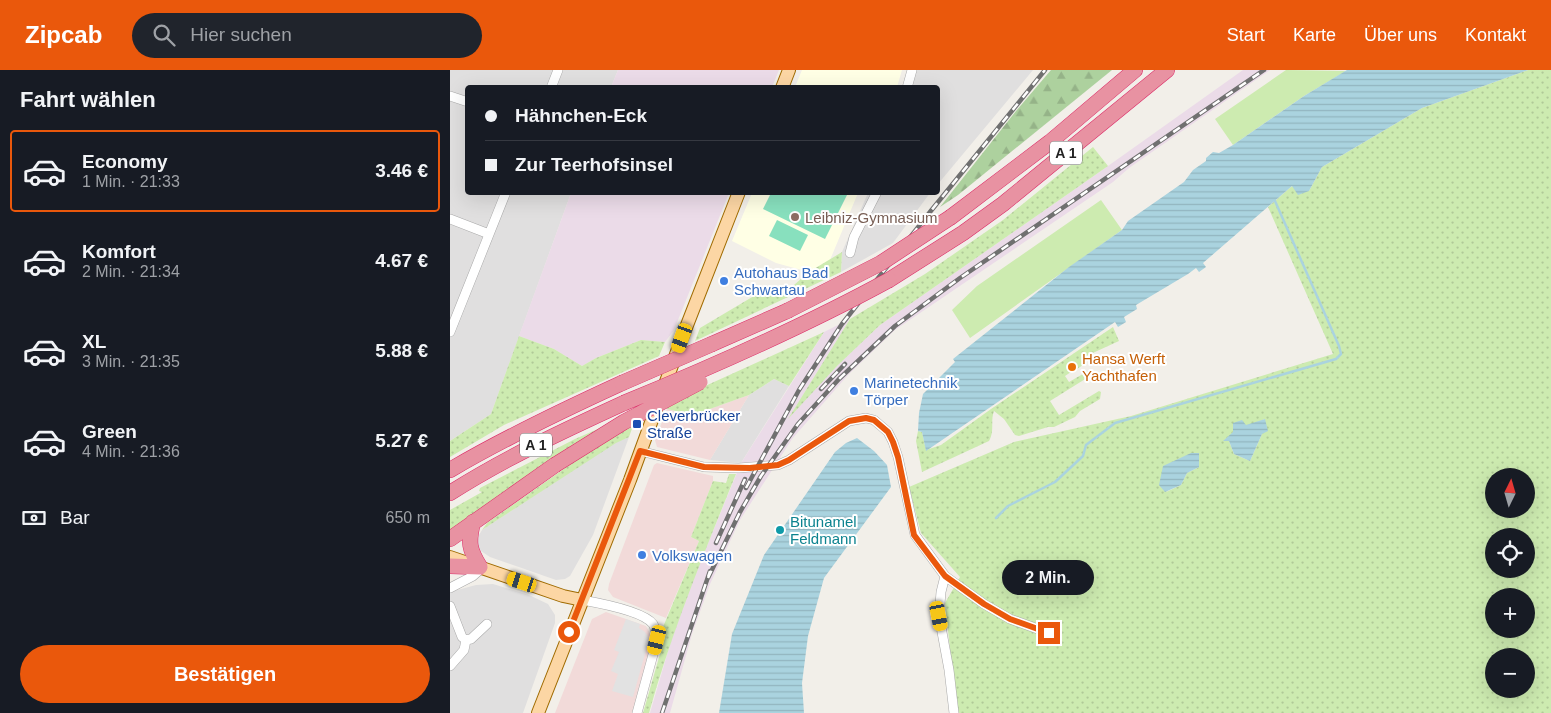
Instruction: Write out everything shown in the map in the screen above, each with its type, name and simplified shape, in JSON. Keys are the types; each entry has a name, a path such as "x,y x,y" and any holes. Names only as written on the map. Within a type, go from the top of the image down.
{"highway":[{"name":"A 1","path":"450,470 556,413 787,311 881,263 950,217 1050,142 1135,70"},
{"name":"A 1","path":"450,493 560,432 714,366 849,302 889,280 963,233 1003,204 1167,70"},
{"path":"450,539 556,465 624,422 700,382 714,366"},
{"path":"473,522 469,543 472,553 481,568"},
{"path":"450,566 481,568"}],"main road":[{"path":"783,85 789,70"},
{"path":"538,713 738,195"},
{"path":"450,557 563,596 582,600"}],"street":[{"path":"552,85 558,70"},
{"path":"908,85 912,70"},
{"path":"450,96 465,101"},
{"path":"450,332 505,195"},
{"path":"850,253 854,237 875,195"},
{"path":"450,219 489,234"},
{"path":"640,451 704,467 750,468 778,465 789,460 849,421 866,418 874,420 888,432 893,442 898,457 914,535 945,576 984,604 1010,619 1049,633"},
{"path":"450,588 472,576 481,568"},
{"path":"945,576 941,592 939,616 949,670 954,713"},
{"path":"582,600 610,605 638,615 652,622 656,629 657,640 637,713"},
{"path":"450,606 462,637 466,640"},
{"path":"466,640 471,639 487,624"},
{"path":"450,666 464,650 466,640"}],"shaded area":[{"path":"450,70 618,70 612,85 465,85 465,195 570,195 491,414 450,441"},
{"path":"618,70 779,70 773,85 612,85"},
{"path":"802,70 902,70 898,85 796,85"},
{"path":"910,70 1033,70 940,182 940,85 906,85"},
{"path":"1243,70 1270,70 1129,168 1113,182 895,330 848,375 792,439 740,520 710,584 692,634 670,713 650,713 673,634 692,582 741,463 824,332 850,319 790,416 837,366 880,325"},
{"path":"570,195 728,195 674,330 665,342 641,340 596,358 582,366 554,349 519,336"},
{"name":"Leibniz-Gymnasium","path":"751,195 857,195 830,260 809,272 776,263 732,241"},
{"path":"867,195 929,195 893,243 841,272 842,252"},
{"path":"774,379 789,386 741,463 710,460 749,395"},
{"path":"749,395 710,460 657,447 655,440 667,409 693,415"},
{"path":"629,437 593,535 570,576 565,579 556,580 490,557 478,547 479,535 482,530 616,442"},
{"path":"657,463 713,476 713,481 691,537 699,541 666,618 613,597 608,590 654,465"},
{"path":"493,584 529,595 548,604 555,615 555,623 523,713 450,713 450,592 476,585"},
{"path":"606,612 646,626 654,641 633,713 555,713 592,619"},
{"path":"626,619 640,624 639,628 645,632 649,639 633,697 612,691 618,674 611,671 619,652 614,650"}],"green space":[{"path":"1051,70 1112,70 958,195 940,207 1016,111"},
{"path":"1286,70 1346,71 1304,96 1233,145 1215,119"},
{"path":"1528,70 1551,70 1551,713 957,713 945,603 960,577 921,533 909,487 1014,442 1131,416 1333,354 1268,207 1292,186 1309,191 1322,167 1422,108","holes":["1265,419 1262,434 1250,461 1234,454 1229,441 1233,432","1199,453 1199,467 1187,473 1181,485 1166,492"]},
{"path":"1093,147 1108,166 880,325 837,366 788,419 850,319 925,274 1003,220"},
{"path":"770,195 847,195 825,239 763,209"},
{"path":"1101,200 1122,230 970,338 952,310 977,286"},
{"path":"777,220 808,235 800,251 769,236"},
{"path":"842,252 841,272 695,341 700,328 769,287 787,291 809,272"},
{"path":"1113,327 1119,341 1084,357 1086,363 1077,369 1077,365 1073,362 1068,364 1068,370 1071,372 1065,376 1069,382 1088,371 1090,376 1050,401 1059,415 1099,391 1101,392 1100,399 1080,411 1075,417 1054,427 1019,436 1015,435 1004,419 994,411 992,433 989,441 922,472 916,441 918,431 922,432 926,450 941,445"},
{"path":"824,332 789,386 774,379 749,395 693,415 667,409 670,402"},
{"path":"519,336 554,349 582,366 596,358 641,340 665,342 659,356 504,425 450,457 450,441 491,414"},
{"path":"635,420 629,437 616,443 482,530 487,523"},
{"path":"607,425 450,536 450,510 482,492 479,491 480,488 575,439"},
{"path":"729,474 736,474 678,622 649,713 643,713 664,640 663,627 699,541 691,537 713,481 726,483"}],"water":[{"path":"1347,70 1528,70 1422,108 1322,167 1309,191 1298,195 1292,186 1203,263 1206,267 1199,272 1196,268 1136,305 1137,309 1124,317 1126,322 1118,327 1115,322 926,451 922,432 918,431 923,394 955,362 953,359 1069,267 1122,230 1128,221 1184,182 1193,170 1206,161 1206,158 1213,152 1219,153 1233,145 1304,96"},
{"path":"1265,419 1268,431 1262,434 1250,461 1234,454 1229,441 1223,441 1233,432 1233,423 1242,420 1246,425"},
{"path":"857,438 874,451 887,465 891,487 824,578 808,636 802,683 804,713 719,713 732,634 764,555 835,452 846,443"},
{"path":"1191,453 1199,453 1199,467 1187,473 1181,485 1165,492 1159,485 1163,466"}],"waterway":[{"path":"996,518 1008,506 1055,482 1083,456 1086,445 1115,423 1336,359 1341,354 1275,201"}],"railway":[{"path":"746,488 799,390 842,324 1045,70"},
{"path":"708,578 740,512 761,476 798,424 839,379 895,326 960,278 1264,70"},
{"path":"821,389 845,364"},
{"path":"716,543 745,479"},
{"path":"662,713 710,571"}],"place":[{"name":"Leibniz-Gymnasium","path":"795,217"},
{"name":"Autohaus Bad Schwartau","path":"724,281"},
{"name":"Hansa Werft Yachthafen","path":"1072,367"},
{"name":"Marinetechnik Törper","path":"854,391"},
{"name":"Cleverbrücker Straße","path":"637,424"},
{"name":"Bitunamel Feldmann","path":"780,530"},
{"name":"Volkswagen","path":"642,555"}],"route":[{"path":"569,632 640,451 704,467 750,468 778,465 789,460 849,421 866,418 874,420 888,432 898,457 914,535 945,576 984,604 1010,619 1049,633"}]}
